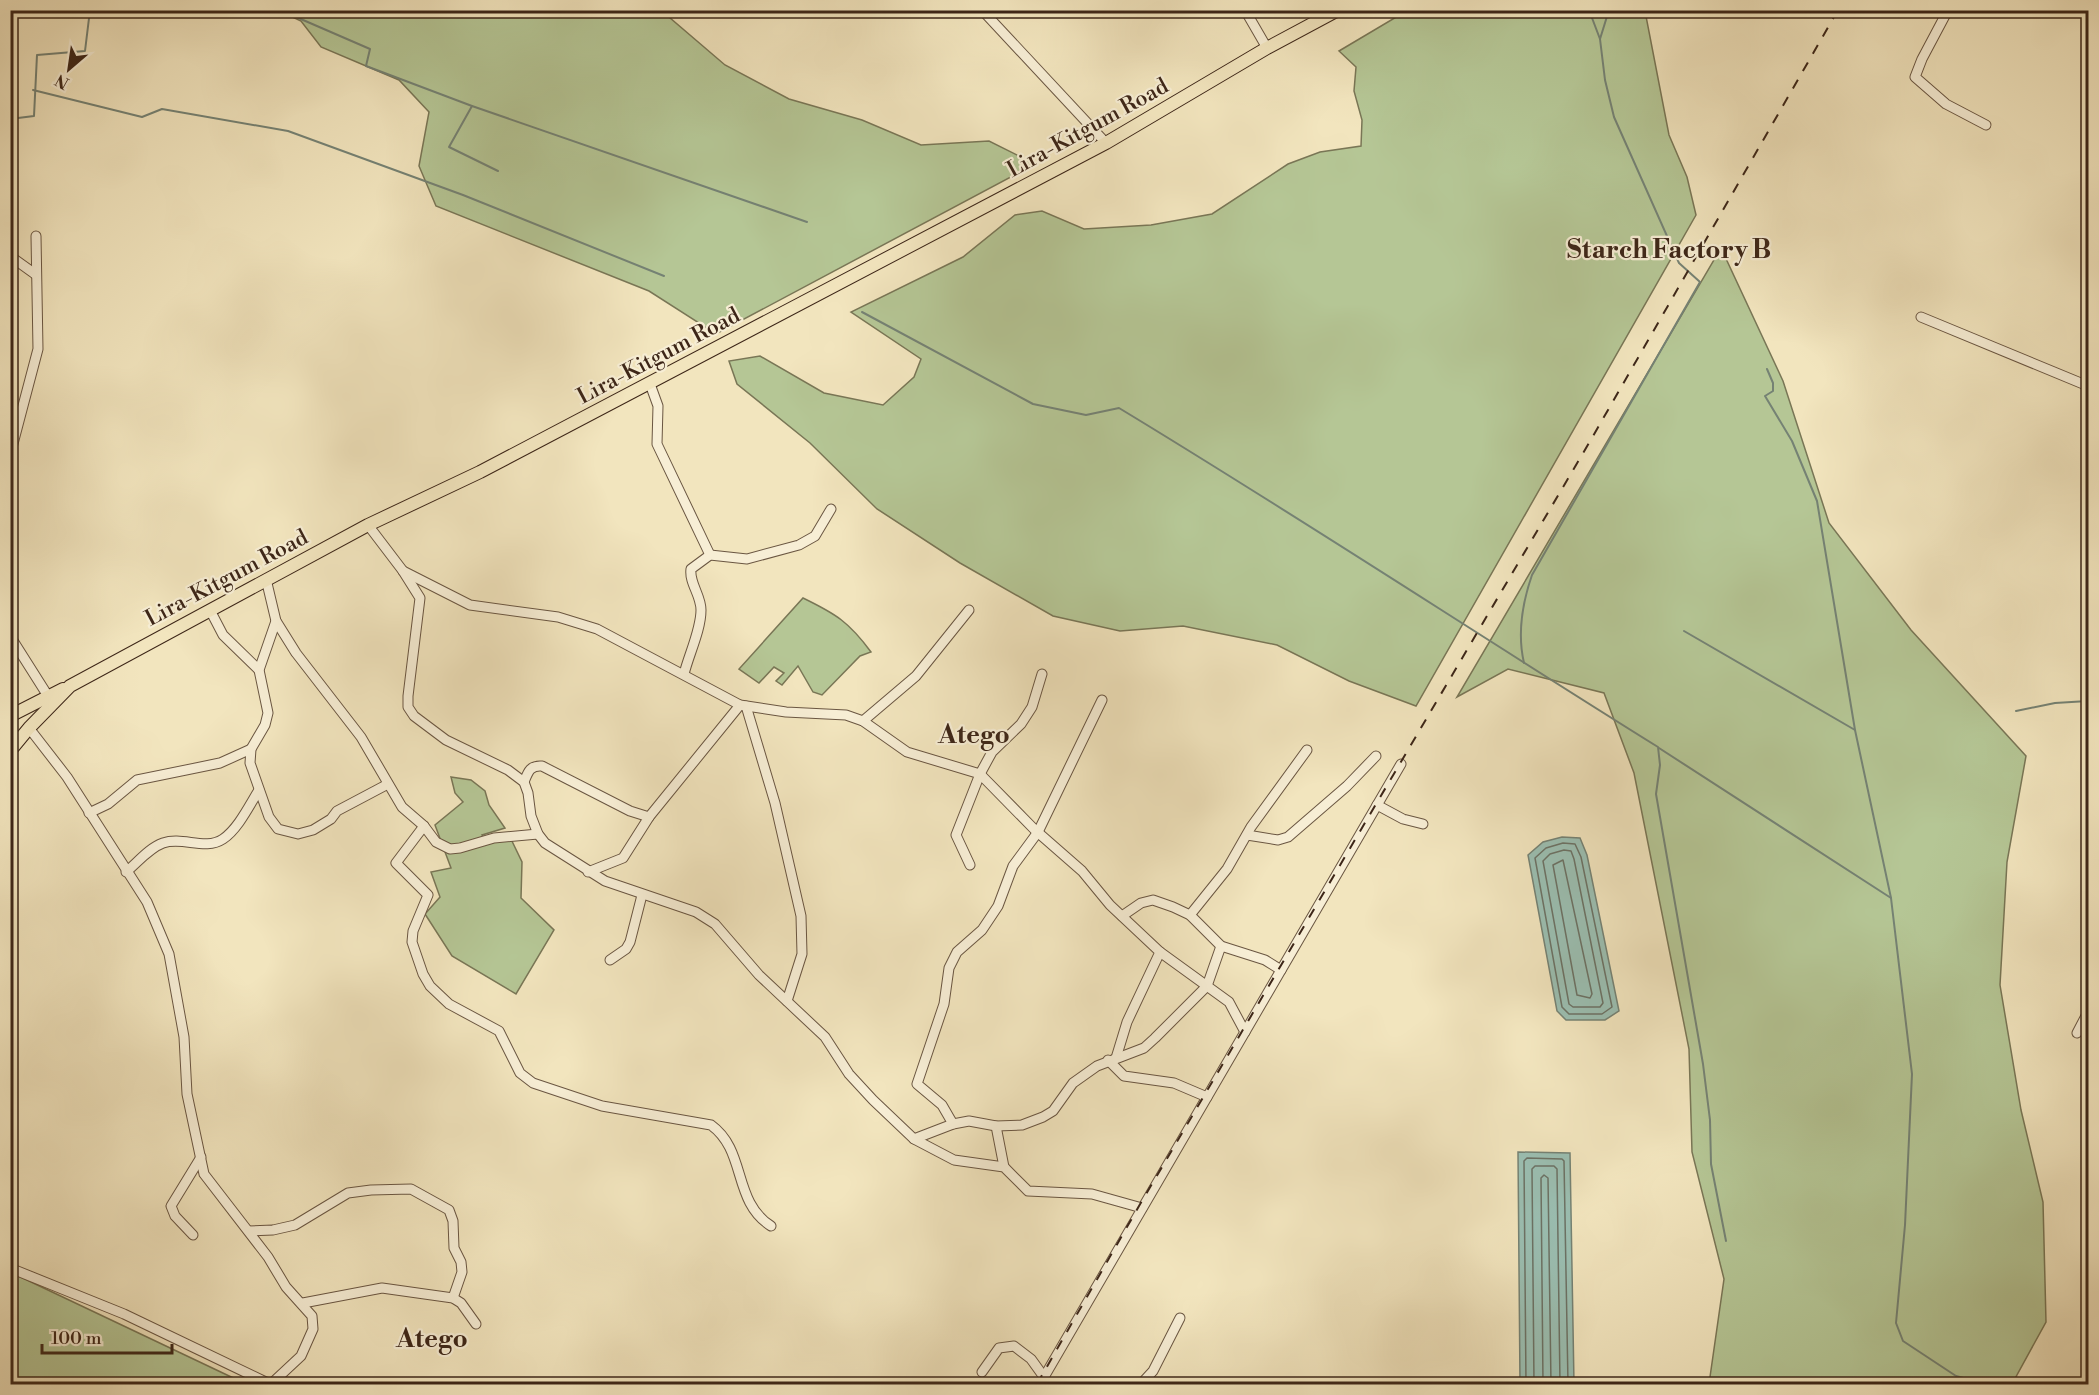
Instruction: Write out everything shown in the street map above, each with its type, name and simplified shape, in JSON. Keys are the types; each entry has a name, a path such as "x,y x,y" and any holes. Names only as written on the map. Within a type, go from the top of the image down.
{"main road":[{"name":"Lira-Kitgum Road","path":"10,750 70,686 164,634 212,612 266,579 368,525 480,472 1107,143 1267,48 1338,10"},
{"path":"10,716 70,686"}],"street":[{"path":"982,10 1107,143"},
{"path":"1245,10 1267,48"},
{"path":"1948,10 1915,77 1946,104 1986,125"},
{"path":"10,455 39,349 35,274 36,236"},
{"path":"10,256 35,274"},
{"path":"1921,317 2088,386"},
{"path":"650,384 658,406 657,444 710,555"},
{"path":"684,674 701,613 699,598 690,576 691,569 710,555 747,559 799,545 815,536 831,509"},
{"path":"368,525 403,571 421,601 410,666 408,696 410,711 423,725 446,740 508,770 524,782 538,834 545,843 588,872 642,895 696,912 715,924 759,975 825,1037 849,1074 914,1139 954,1160 1004,1167"},
{"path":"403,571 471,605 558,617 597,629 743,705 786,712 830,712 862,721 907,752 980,774 1038,832 1082,871 1122,916 1160,952 1234,1008 1245,1032"},
{"path":"266,579 276,621 296,653 361,736 402,807 424,826 436,842 450,849 494,838 538,834"},
{"path":"862,721 916,676 969,610"},
{"path":"212,612 223,635 259,670"},
{"path":"276,621 259,670 268,713 266,725 251,749 250,763 269,817 278,829 298,834 313,830 331,819 337,811 388,784"},
{"path":"10,636 48,696"},
{"path":"970,866 956,835 980,774 992,752 1021,724 1032,707 1042,674"},
{"path":"953,1124 942,1105 917,1084 944,1004 949,968 957,952 982,930 998,906 1013,866 1038,832 1102,700"},
{"path":"588,872 623,858 649,817 743,705"},
{"path":"743,705 775,803 801,916 802,954 787,1001"},
{"path":"10,1268 124,1314 270,1384 292,1366 310,1340 312,1316 303,1303 286,1287 249,1231 204,1174 187,1094 184,1037 169,954 147,902 67,777 29,728"},
{"path":"89,813 108,804 137,780 220,763 251,749"},
{"path":"1190,915 1211,890 1306,750"},
{"path":"1247,835 1278,840 1288,837 1347,786 1376,756"},
{"path":"982,1372 999,1348 1005,1345 1014,1346 1023,1351 1044,1382 1401,764"},
{"path":"524,782 530,768 542,766 630,811 649,817"},
{"path":"126,872 154,847 165,842 181,840 211,844 223,839 234,828 259,790"},
{"path":"1377,805 1403,819 1423,824"},
{"path":"424,826 396,863 428,895 412,931 412,942 430,986 458,1011 500,1031 520,1072 532,1083 602,1106 711,1125 719,1130 738,1166 748,1203 760,1219 771,1226"},
{"path":"610,960 626,949 630,942 642,895"},
{"path":"1122,916 1141,903 1153,900 1190,915 1221,946 1264,960 1281,970"},
{"path":"914,1139 953,1124 969,1121 996,1126 1022,1125 1043,1117 1053,1110 1074,1083 1112,1059 1144,1048 1207,986 1221,946"},
{"path":"1112,1059 1160,952"},
{"path":"2077,1033 2088,1012"},
{"path":"1112,1059 1124,1076 1174,1083 1207,1097"},
{"path":"996,1126 1004,1167 1028,1191 1092,1194 1142,1209"},
{"path":"193,1235 175,1216 171,1206 201,1157"},
{"path":"249,1231 273,1230 295,1225 348,1193 397,1187 411,1189 448,1210 451,1216 453,1240 462,1272 453,1298"},
{"path":"303,1303 382,1288 453,1298 461,1303 476,1324"},
{"path":"1142,1384 1153,1371 1180,1318"}],"green space":[{"path":"1408,10 1645,11 1669,135 1687,177 1696,215 1416,706 1349,681 1277,645 1183,626 1120,631 1053,616 960,563 877,509 810,443 737,384 729,361 760,356 824,393 883,405 914,377 921,359 851,312 963,257 1015,215 1042,211 1084,229 1151,225 1212,214 1288,164 1320,152 1361,146 1362,120 1354,91 1356,67 1339,51"},
{"path":"280,11 663,12 725,65 789,99 862,120 921,145 989,141 1035,164 716,334 649,291 436,206 419,166 429,112 399,80 321,47 301,21"},
{"path":"1721,248 1783,381 1829,523 1911,630 2026,756 2007,862 2000,985 2021,1110 2043,1202 2046,1322 2012,1384 1709,1384 1724,1279 1692,1152 1689,1049 1634,773 1604,693 1508,669 1457,697"},
{"path":"803,598 841,620 856,633 871,652 860,656 822,695 813,692 798,666 782,685 776,681 784,673 774,667 759,683 739,669"},
{"path":"451,777 471,780 485,791 489,805 505,828 482,835 487,842 510,837 522,862 521,898 554,930 516,994 452,956 425,914 440,897 431,872 451,868 435,825 463,802 455,793"},
{"path":"10,1272 246,1384 11,1384"}],"water":[{"path":"1562,837 1580,838 1587,855 1619,1011 1605,1020 1566,1020 1557,1011 1528,855 1543,842"},
{"path":"1518,1152 1570,1153 1574,1384 1520,1384"}],"waterway":[{"path":"10,119 34,116 37,55 85,51 90,10"},
{"path":"280,10 370,49 366,66 472,106 449,147 498,171"},
{"path":"1589,10 1600,39"},
{"path":"1524,663 1521,641 1522,619 1532,575 1700,282 1679,263 1614,117 1605,80 1600,39 1609,10"},
{"path":"33,90 142,117 162,109 288,131 463,195 664,276"},
{"path":"472,106 807,222"},
{"path":"862,312 1033,404 1086,415 1119,408 1658,747 1660,765 1656,794 1703,1064 1710,1120 1711,1164 1726,1241"},
{"path":"1767,369 1773,383 1773,391 1765,396 1792,441 1817,501 1855,730 1891,898 1912,1074 1905,1225 1896,1323 1903,1341 1956,1376 1986,1384"},
{"path":"1684,631 1855,730"},
{"path":"2016,711 2055,703 2088,701"},
{"path":"1659,748 1891,898"}],"railway":[{"path":"1037,1384 1139,1206 1589,443 1838,10"}],"district":[{"name":"Starch Factory B","path":"1669,249"},
{"name":"Atego","path":"974,734"},
{"name":"Atego","path":"432,1338"}]}
